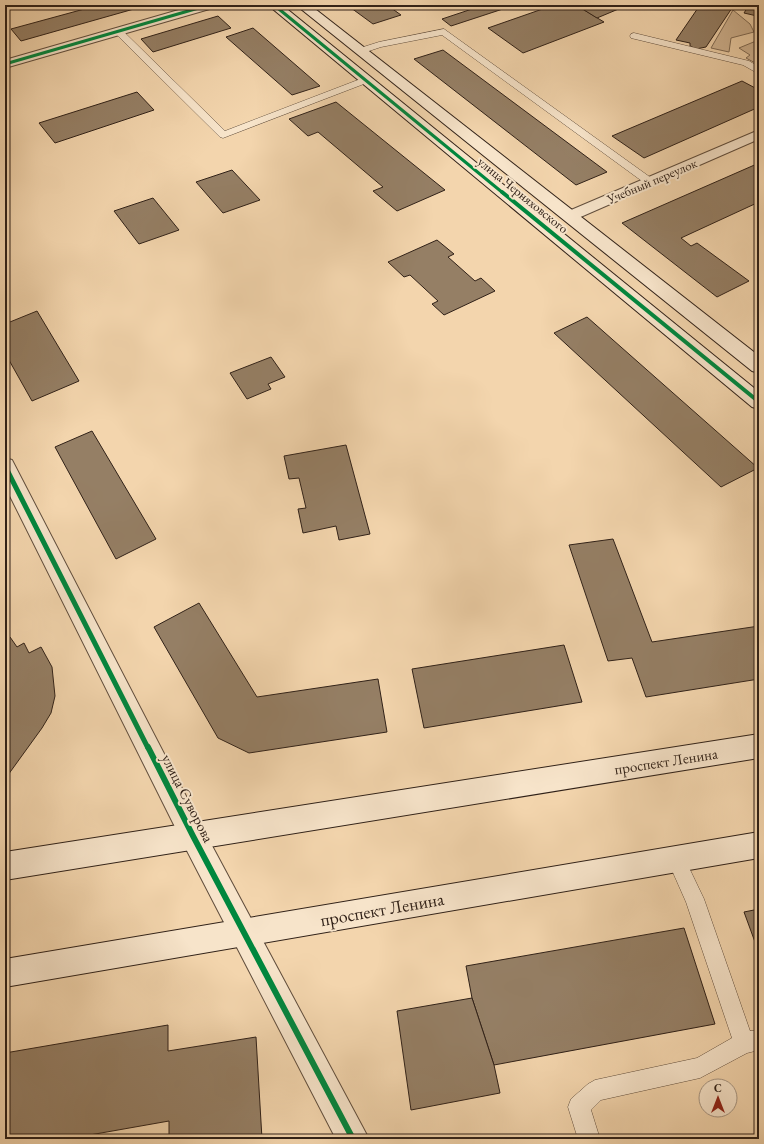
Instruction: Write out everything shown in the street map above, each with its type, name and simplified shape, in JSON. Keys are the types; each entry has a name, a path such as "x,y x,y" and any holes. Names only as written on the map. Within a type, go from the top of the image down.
{"street":[{"path":"5,64 209,5"},
{"name":"улица Черняховского","path":"274,5 759,402"},
{"path":"302,5 759,366"},
{"name":"Учебный переулок","path":"544,227 759,134"},
{"name":"улица Суворова","path":"5,466 193,836 353,1139"},
{"name":"проспект Ленина","path":"5,866 759,746"},
{"name":"проспект Ленина","path":"5,973 759,845"}],"lane":[{"path":"118,31 223,135 366,80"},
{"path":"360,51 379,45 444,32 650,182"},
{"path":"634,36 746,63 759,70"},
{"path":"589,1139 578,1107 595,1091 700,1068 752,1042 695,899 676,859"}],"shaded area":[{"path":"733,10 750,24 754,32 731,38 729,52 711,48"},
{"path":"756,41 759,43 759,65 746,58 750,55 739,48"}],"building":[{"path":"99,5 148,5 21,41 11,29"},
{"path":"347,5 387,5 401,15 373,24"},
{"path":"484,5 515,5 451,26 442,19"},
{"path":"554,5 576,5 604,22 523,53 488,28"},
{"path":"576,5 628,5 597,18"},
{"path":"700,5 734,5 706,47 696,49 690,46 690,43 676,40"},
{"path":"749,5 759,5 759,21 757,16 744,13"},
{"path":"218,16 231,28 153,52 141,39"},
{"path":"253,28 320,86 292,95 226,37"},
{"path":"443,50 607,172 576,185 414,59"},
{"path":"742,81 759,90 759,107 644,158 612,136"},
{"path":"137,92 154,110 55,143 39,123"},
{"path":"336,102 445,190 397,211 373,191 383,187 318,132 308,136 289,119"},
{"path":"759,163 759,202 681,238 691,246 697,243 749,281 717,297 622,223"},
{"path":"232,170 260,200 223,213 196,182"},
{"path":"153,198 179,230 139,244 114,211"},
{"path":"437,240 454,254 448,257 475,281 481,278 495,291 444,315 432,304 438,301 410,275 404,277 388,262"},
{"path":"37,311 79,381 32,401 5,353 5,324"},
{"path":"587,317 758,468 721,487 554,333"},
{"path":"271,357 285,377 268,384 271,389 247,399 230,373"},
{"path":"92,431 156,539 116,559 55,447"},
{"path":"346,445 370,534 339,540 336,526 303,533 298,509 306,508 299,478 289,479 284,456"},
{"path":"613,539 652,642 759,626 759,679 646,697 632,658 608,661 569,545"},
{"path":"199,603 257,697 378,679 387,732 249,753 218,738 154,627"},
{"path":"10,637 17,647 24,643 29,653 41,647 52,667 55,696 51,713 42,728 8,775 5,776 5,640"},
{"path":"564,645 582,702 424,728 412,669"},
{"path":"759,909 759,953 744,912"},
{"path":"684,928 715,1024 494,1065 472,998 466,966"},
{"path":"472,998 494,1065 500,1093 411,1110 397,1011"},
{"path":"168,1025 168,1051 256,1037 262,1139 169,1139 169,1121 67,1139 5,1139 5,1053"}],"cycle path":[{"path":"5,64 209,5"},
{"path":"274,5 759,402"},
{"path":"5,466 193,836 353,1139"}]}
